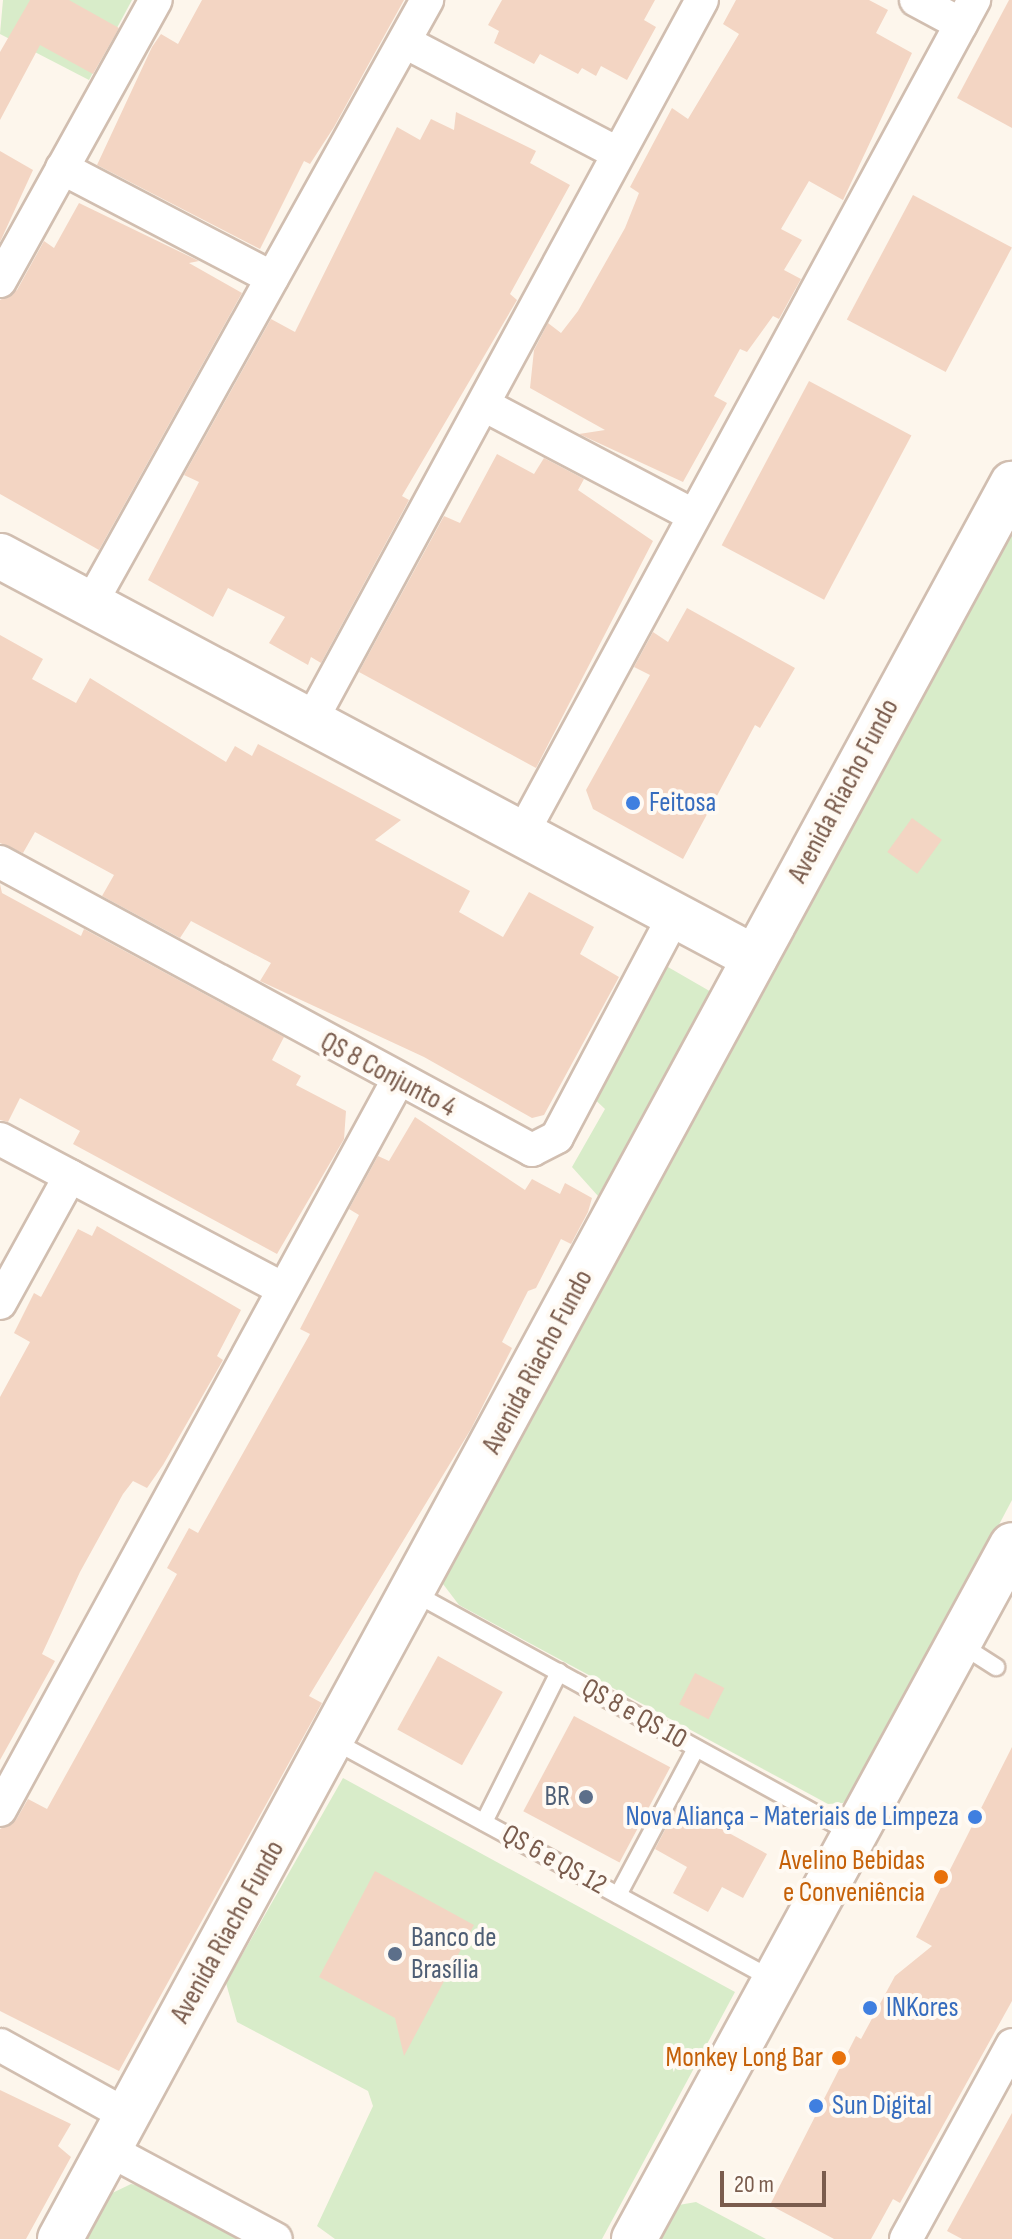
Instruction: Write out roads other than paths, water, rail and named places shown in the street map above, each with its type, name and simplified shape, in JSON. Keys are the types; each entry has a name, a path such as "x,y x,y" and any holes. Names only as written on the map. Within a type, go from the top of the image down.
{"street":[{"path":"0,281 156,0"},
{"path":"90,605 427,0"},
{"path":"311,721 486,406 617,153 702,0"},
{"path":"522,834 691,514 967,12 916,0"},
{"path":"405,42 617,153"},
{"path":"62,168 272,278"},
{"path":"486,406 691,514"},
{"name":"Avenida Riacho Fundo","path":"60,2239 414,1593 1012,484"},
{"path":"0,556 755,958"},
{"name":"QS 8 Conjunto 4","path":"0,862 397,1082 542,1150 557,1137 675,914"},
{"path":"0,1810 397,1082"},
{"path":"0,1139 283,1289"},
{"path":"0,1303 70,1176"},
{"path":"634,2239 1012,1545"},
{"path":"0,2045 118,2133 276,2239"},
{"path":"906,2239 1012,2045"}],"lane":[{"name":"QS 8 e QS 10","path":"414,1593 854,1835"},
{"path":"958,1643 996,1667"},
{"path":"484,1822 559,1672"},
{"name":"QS 6 e QS 12","path":"333,1740 776,1981"},
{"path":"618,1895 696,1748"}],"place":[{"name":"Feitosa","path":"633,803"},
{"name":"BR","path":"586,1797"},
{"name":"Nova Aliança - Materiais de Limpeza","path":"975,1817"},
{"name":"Avelino Bebidas e Conveniência","path":"941,1877"},
{"name":"Banco de Brasília","path":"395,1954"},
{"name":"INKores","path":"870,2008"},
{"name":"Monkey Long Bar","path":"839,2058"},
{"name":"Sun Digital","path":"816,2106"}]}
